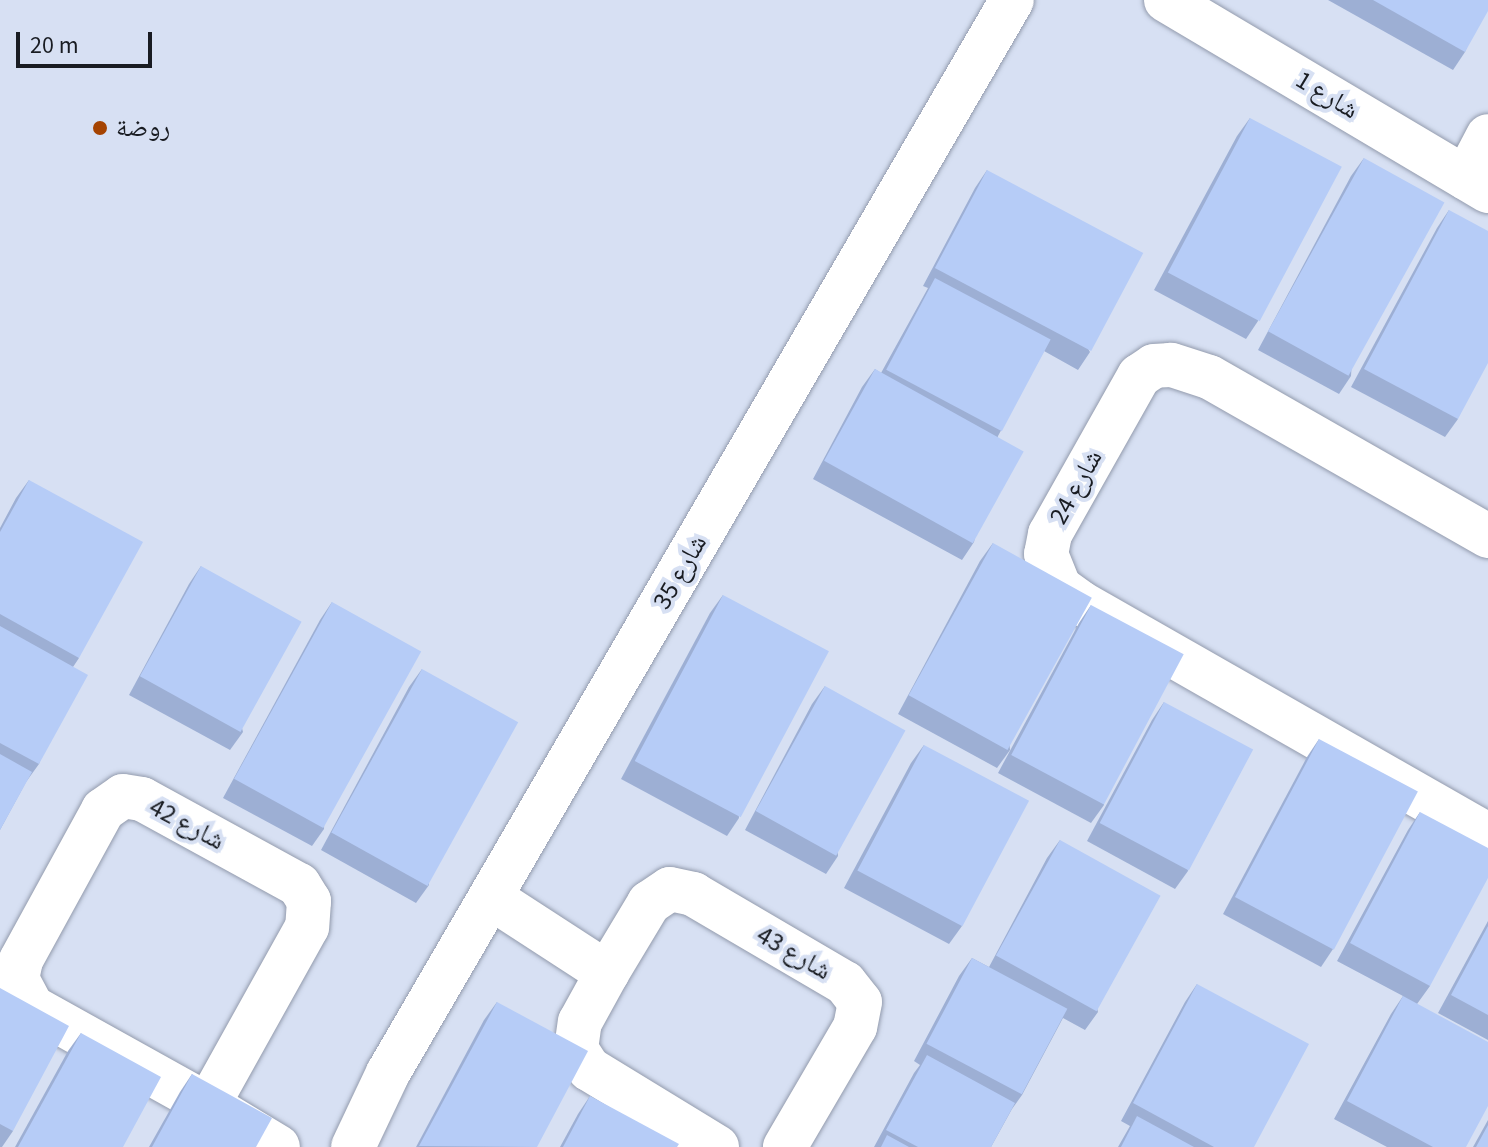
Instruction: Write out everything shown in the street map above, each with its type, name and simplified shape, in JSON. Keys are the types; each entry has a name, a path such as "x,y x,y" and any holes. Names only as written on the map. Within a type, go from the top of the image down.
{"street":[{"name":"شارع 35","path":"353,1147 388,1073 493,899 1012,0"},
{"name":"شارع 1","path":"1166,0 1477,184"},
{"path":"1477,184 1488,136"},
{"name":"شارع 24","path":"1484,524 1209,377 1171,365 1154,366 1139,376 1050,534 1046,554 1059,587 1081,603 1488,835"},
{"name":"شارع 42","path":"208,1105 307,927 309,901 299,885 142,799 123,796 103,810 21,960 17,979 32,1007 278,1147"},
{"name":"شارع 43","path":"717,1147 580,1060 580,1022 649,903 670,889 693,894 854,991 861,1015 785,1147"},
{"path":"493,899 607,973"}],"building":[{"path":"1373,0 1488,0 1488,11 1465,52"},
{"path":"1250,118 1342,167 1260,321 1168,273"},
{"path":"1364,158 1444,203 1348,376 1268,331"},
{"path":"987,170 1143,253 1091,351 935,268"},
{"path":"1449,210 1488,231 1488,363 1458,419 1364,369"},
{"path":"935,278 1051,340 1002,431 886,370"},
{"path":"875,369 1024,451 973,543 824,461"},
{"path":"29,480 143,542 79,658 0,614 0,532"},
{"path":"993,543 1092,598 1007,750 909,695"},
{"path":"201,566 302,622 240,732 140,676"},
{"path":"723,595 829,651 741,817 635,761"},
{"path":"332,602 421,651 323,828 234,779"},
{"path":"1091,605 1184,654 1104,804 1011,755"},
{"path":"0,626 88,675 39,764 0,743"},
{"path":"422,669 518,722 428,886 331,833"},
{"path":"825,686 905,731 836,856 756,811"},
{"path":"1164,702 1253,749 1189,870 1100,823"},
{"path":"1319,739 1418,792 1334,950 1235,897"},
{"path":"924,745 1029,801 962,926 857,870"},
{"path":"0,754 32,772 0,830"},
{"path":"1420,812 1488,848 1488,878 1430,986 1350,943"},
{"path":"1060,840 1161,896 1097,1011 996,955"},
{"path":"1488,926 1488,1015 1451,995"},
{"path":"972,958 1067,1009 1022,1094 926,1044"},
{"path":"1197,984 1309,1044 1254,1147 1214,1147 1133,1103"},
{"path":"0,988 69,1026 13,1131 0,1124"},
{"path":"1403,996 1488,1042 1488,1106 1466,1147 1433,1147 1347,1101"},
{"path":"497,1002 588,1051 537,1147 419,1146"},
{"path":"81,1033 161,1077 123,1147 18,1147"},
{"path":"927,1055 1015,1103 991,1147 918,1147 886,1130"},
{"path":"192,1074 272,1118 256,1147 152,1147"},
{"path":"590,1096 679,1144 677,1147 563,1147"},
{"path":"1137,1116 1194,1147 1121,1147"},
{"path":"1488,1125 1488,1147 1476,1147"},
{"path":"887,1135 909,1147 881,1147"}],"place":[{"name":"روضة","path":"100,128"}]}
